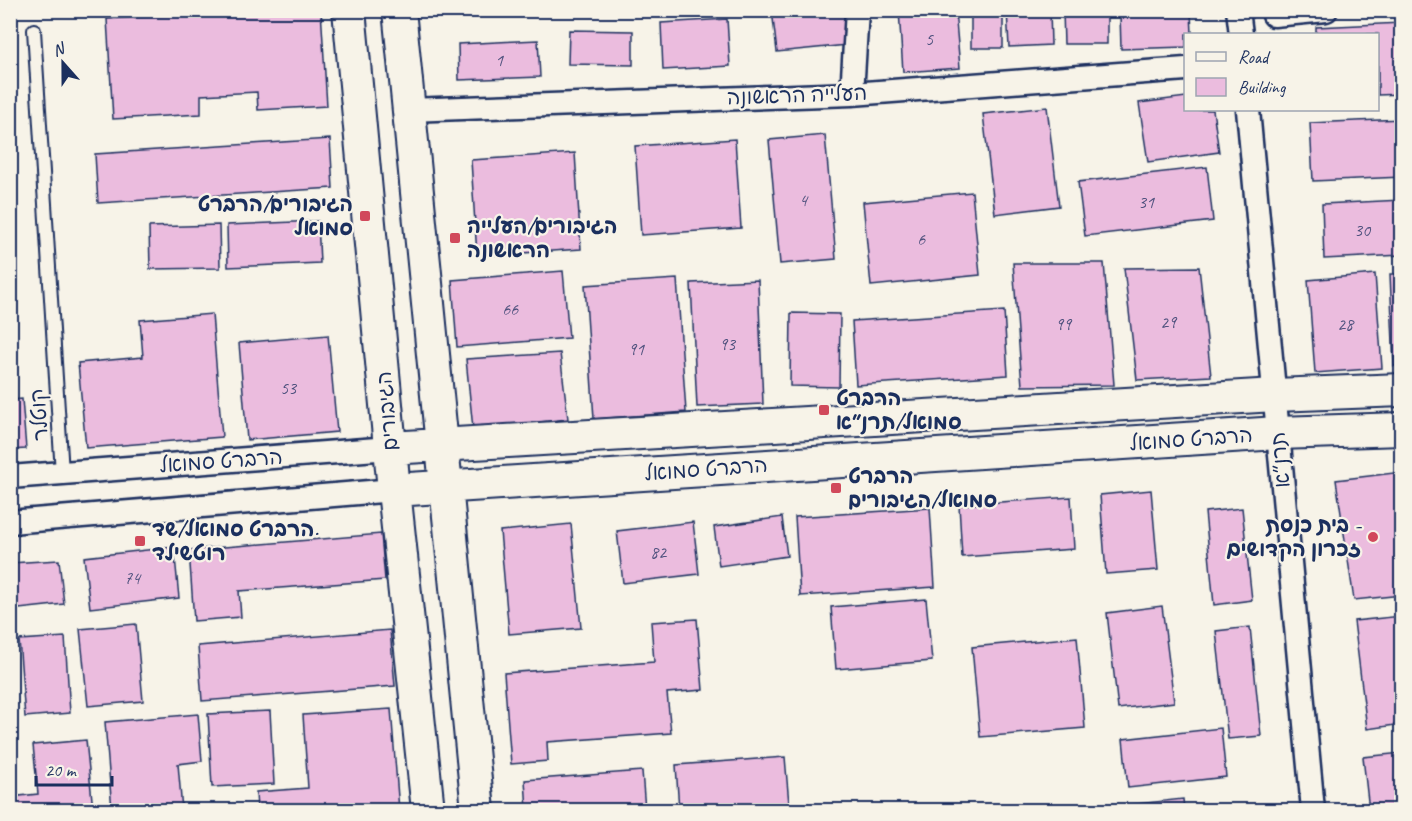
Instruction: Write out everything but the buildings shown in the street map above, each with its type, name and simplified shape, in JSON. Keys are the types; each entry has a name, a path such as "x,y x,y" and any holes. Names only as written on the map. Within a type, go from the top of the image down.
{"street":[{"name":"הגיבורים","path":"349,10 394,490 428,810"},
{"path":"399,10 477,810"},
{"path":"852,94 857,10"},
{"path":"1238,10 1241,33"},
{"path":"1274,15 1326,10"},
{"name":"העלייה הראשונה","path":"409,110 852,94 1184,69"},
{"name":"תרנ״א","path":"1248,111 1313,810"},
{"name":"הרברט סמואל","path":"10,477 441,444 1275,395 1401,390"},
{"name":"הרברט סמואל","path":"10,522 444,485 1278,433 1401,429"}],"lane":[{"name":"קוטלר","path":"34,30 62,473"}],"place":[{"name":"הגיבורים/הרברט סמואל","path":"365,216"},
{"name":"הגיבורים/העלייה הראשונה","path":"455,238"},
{"name":"הרברט סמואל/תרנ״א","path":"824,410"},
{"name":"הרברט סמואל/הגיבורים","path":"836,488"},
{"name":"בית כנסת - זכרון הקדושים","path":"1373,537"},
{"name":"הרברט סמואל/שד. רוטשילד","path":"140,541"}]}
